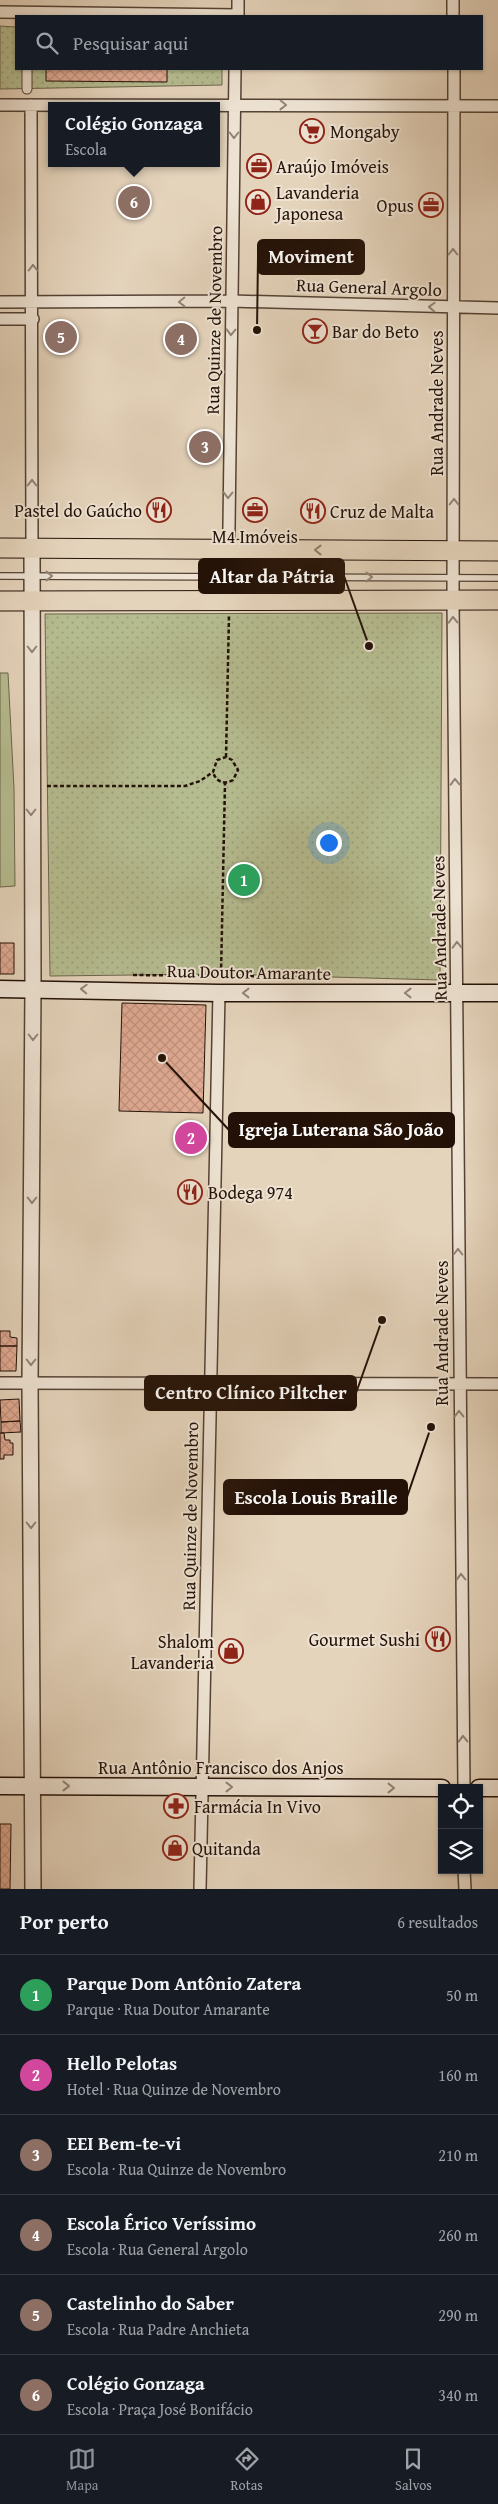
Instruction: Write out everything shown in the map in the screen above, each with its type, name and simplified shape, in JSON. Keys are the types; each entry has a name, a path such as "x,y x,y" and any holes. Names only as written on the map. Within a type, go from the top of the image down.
{"main road":[{"path":"0,548 498,551"},
{"path":"0,601 229,608 498,600"},
{"name":"Rua Doutor Amarante","path":"0,988 218,993 498,993"},
{"name":"Rua Antônio Francisco dos Anjos","path":"0,1786 438,1788"},
{"path":"483,1788 498,1788"}],"street":[{"path":"238,0 238,15"},
{"path":"453,0 453,15"},
{"path":"0,12 34,6 218,15"},
{"path":"27,70 27,89"},
{"name":"Rua Quinze de Novembro","path":"229,608 227,576 236,70"},
{"name":"Rua Andrade Neves","path":"454,70 453,600 464,1784"},
{"path":"0,105 48,105"},
{"path":"31,105 33,303 33,989 30,1383 34,1889"},
{"path":"220,105 498,106"},
{"name":"Rua General Argolo","path":"0,302 231,301 498,308"},
{"path":"0,319 32,319"},
{"name":"Rua Quinze de Novembro","path":"200,1889 218,993"},
{"path":"0,1383 498,1384"},
{"path":"464,1874 465,1889"}],"lane":[{"path":"0,576 498,578"}],"path":[{"path":"226,757 229,608"},
{"path":"47,786 185,786 200,781 212,772 217,760 226,757 235,762 238,770 233,780 225,783 217,780 212,772"},
{"path":"221,974 225,783"},
{"path":"126,976 221,974 320,977"}],"green space":[{"path":"0,26 15,27 15,70 222,70 222,85 0,89"},
{"path":"442,613 440,980 221,974 50,976 45,614"},
{"path":"0,673 8,673 14,789 15,886 0,887"}],"building":[{"path":"46,70 167,70 167,82 46,81"},
{"path":"0,943 14,943 14,974 0,974"},
{"path":"122,1003 206,1005 203,1113 119,1111"},
{"path":"0,1331 10,1331 10,1337 17,1338 17,1346 0,1346"},
{"path":"0,1346 17,1346 16,1371 0,1371"},
{"path":"19,1399 20,1421 1,1422 0,1400"},
{"path":"20,1421 21,1432 1,1433 1,1422"},
{"path":"0,1433 4,1433 5,1440 10,1440 10,1443 13,1443 13,1455 4,1455 4,1459 0,1459"},
{"path":"0,1824 11,1824 10,1889 0,1889"}],"place":[{"name":"Mongaby","path":"312,131"},
{"name":"Araújo Imóveis","path":"259,166"},
{"name":"Colégio Gonzaga","path":"134,202"},
{"name":"Lavanderia Japonesa","path":"258,202"},
{"name":"Opus","path":"431,205"},
{"name":"Moviment","path":"257,330"},
{"name":"Bar do Beto","path":"315,331"},
{"name":"Castelinho do Saber","path":"61,337"},
{"name":"Escola Érico Veríssimo","path":"181,339"},
{"name":"EEI Bem-te-vi","path":"205,447"},
{"name":"Pastel do Gaúcho","path":"159,510"},
{"name":"M4 Imóveis","path":"255,510"},
{"name":"Cruz de Malta","path":"313,511"},
{"name":"Altar da Pátria","path":"369,646"},
{"name":"Parque Dom Antônio Zatera","path":"244,880"},
{"name":"Igreja Luterana São João","path":"162,1058"},
{"name":"Hello Pelotas","path":"191,1138"},
{"name":"Bodega 974","path":"190,1192"},
{"name":"Centro Clínico Piltcher","path":"382,1320"},
{"name":"Escola Louis Braille","path":"431,1427"},
{"name":"Gourmet Sushi","path":"438,1639"},
{"name":"Shalom Lavanderia","path":"231,1651"},
{"name":"Farmácia In Vivo","path":"176,1806"},
{"name":"Quitanda","path":"175,1848"}]}
